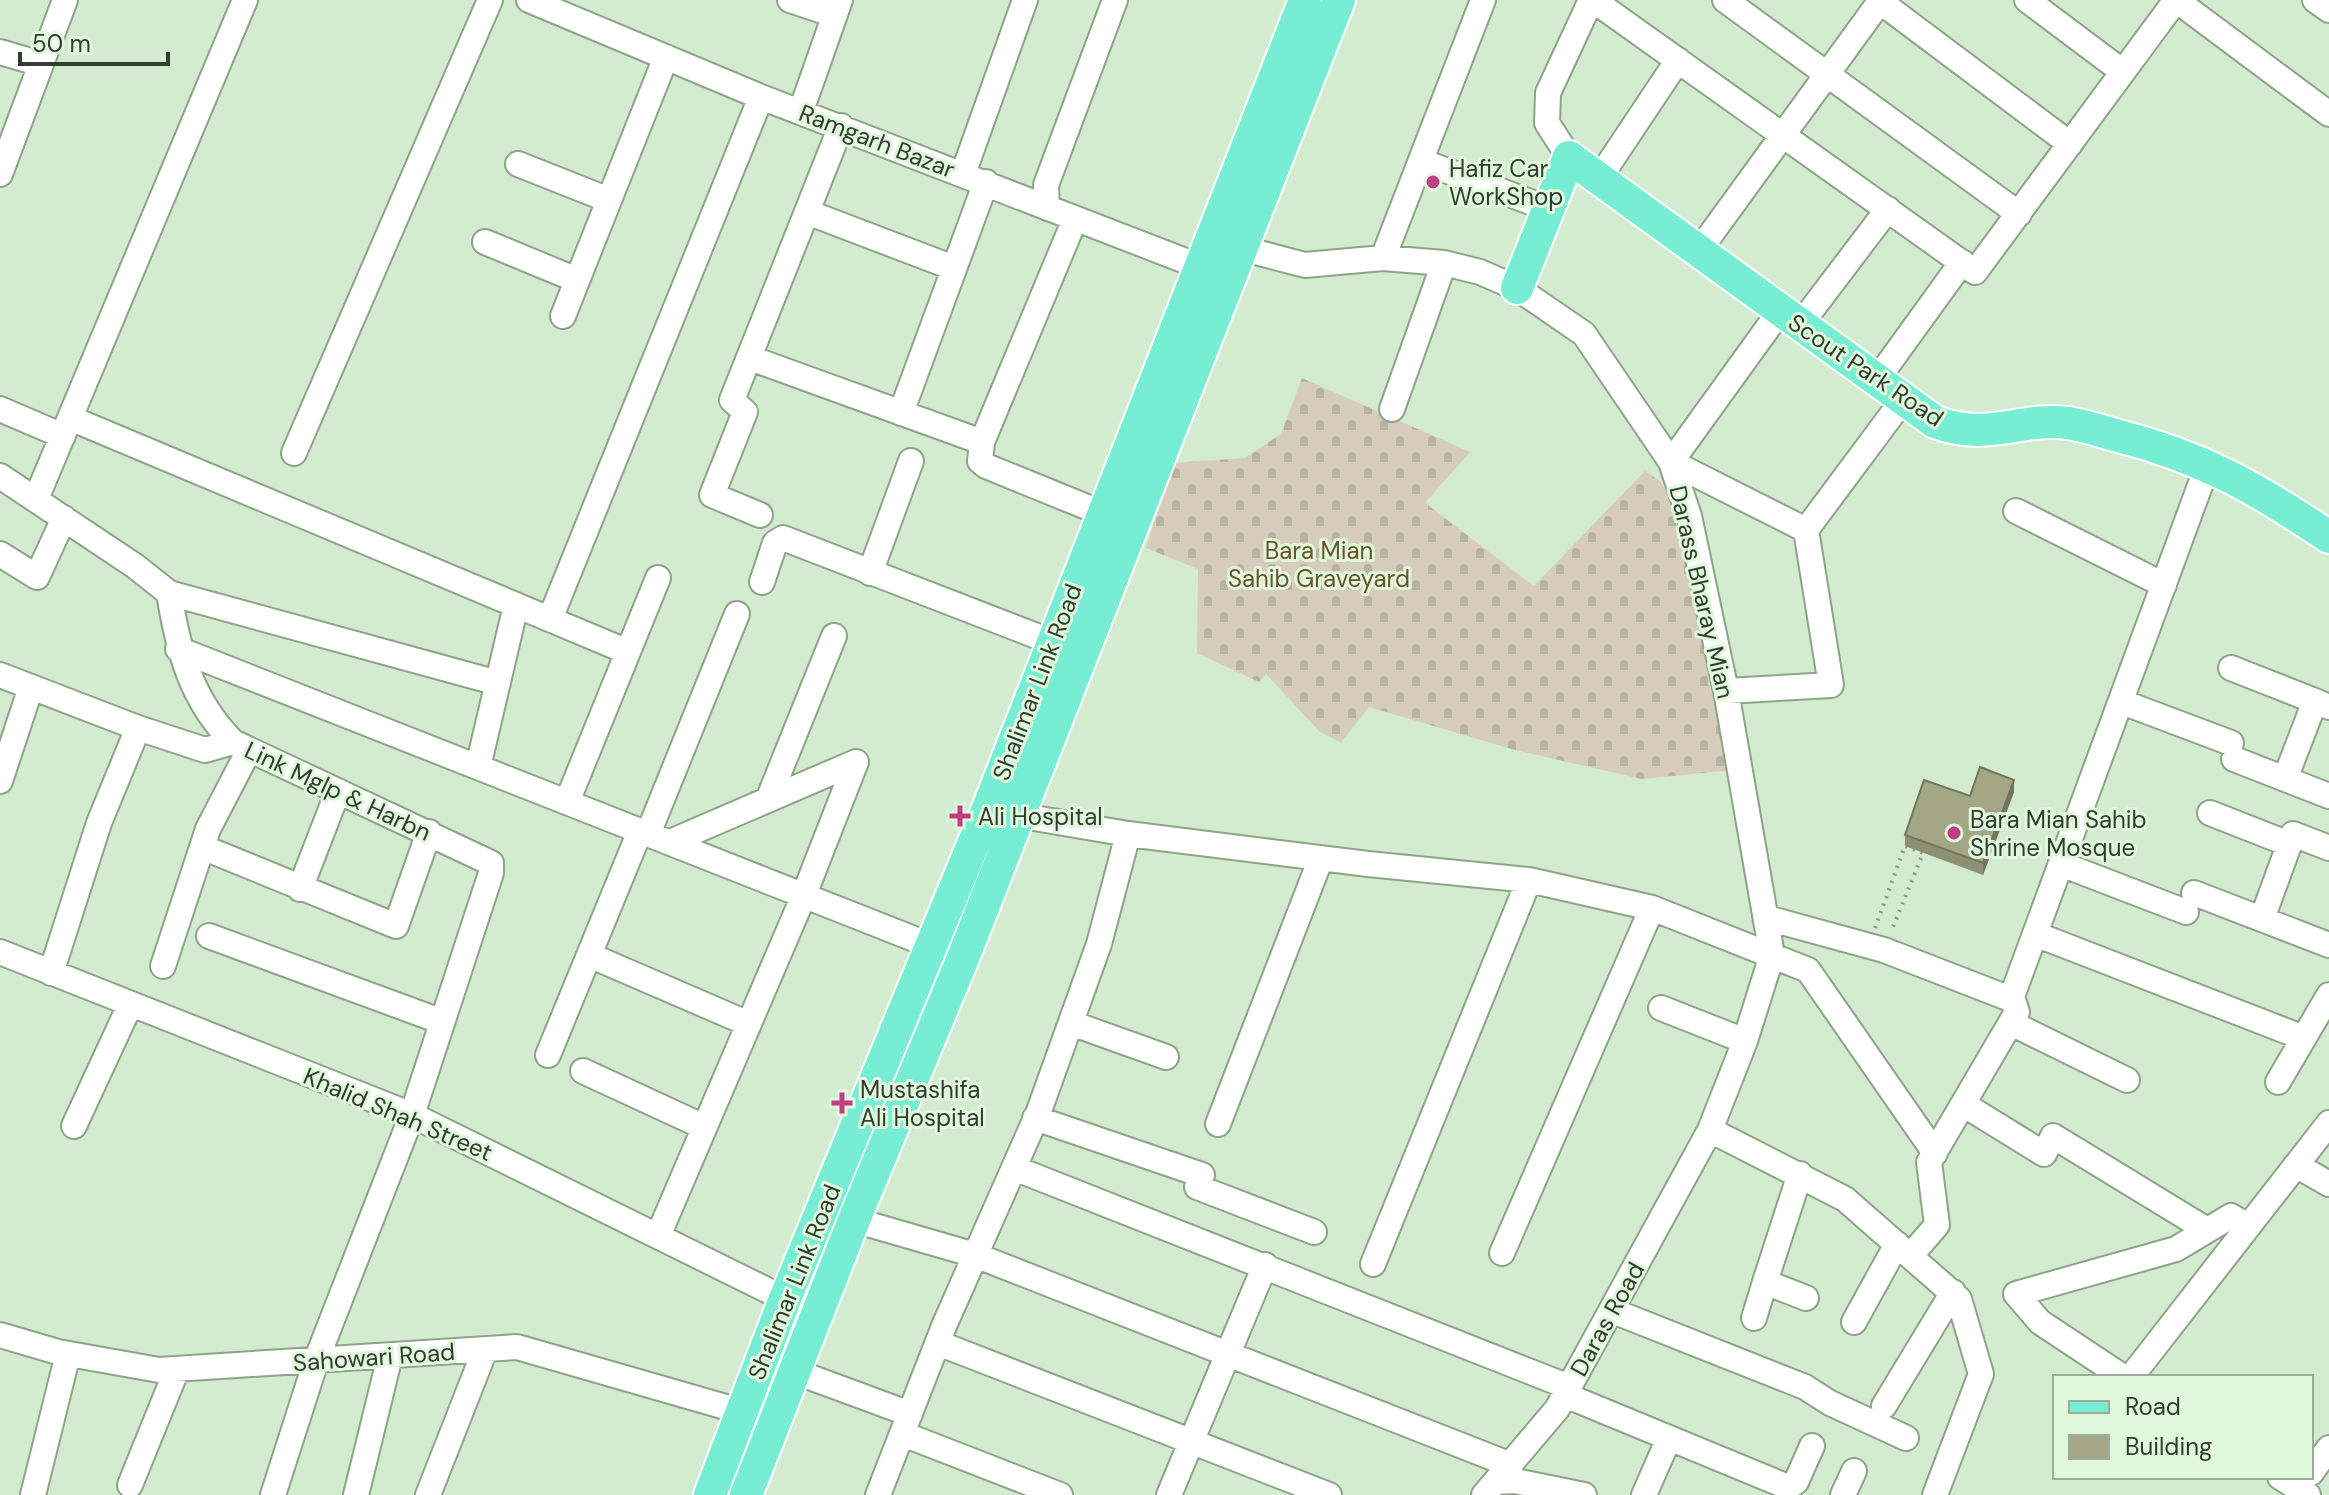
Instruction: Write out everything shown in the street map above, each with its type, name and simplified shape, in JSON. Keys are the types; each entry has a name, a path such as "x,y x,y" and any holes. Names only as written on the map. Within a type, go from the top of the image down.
{"main road":[{"name":"Shalimar Link Road","path":"746,1495 854,1220 1003,812 1220,258 1305,0"},
{"name":"Shalimar Link Road","path":"710,1495 785,1299 932,946 1003,812 1052,642 1104,514 1339,0"},
{"name":"Scout Park Road","path":"1569,157 1876,381 1905,397 1935,422 1958,431 2066,423 2163,447 2208,464 2279,503 2329,537"},
{"path":"1517,288 1569,157"}],"street":[{"path":"0,174 65,0"},
{"path":"36,499 245,0"},
{"path":"294,453 490,0"},
{"name":"Ramgarh Bazar","path":"529,0 761,97 1075,219 1220,258"},
{"path":"790,0 838,8 801,111"},
{"path":"901,413 954,268 974,178 1025,0"},
{"path":"1047,208 1046,185 1115,0"},
{"path":"1383,258 1483,0"},
{"path":"1569,157 1547,123 1548,93 1592,0 1975,272 2176,0 2329,114"},
{"path":"1725,0 2019,214"},
{"path":"1698,252 1880,0 2070,144"},
{"path":"2027,0 2123,72"},
{"path":"2315,0 2329,10"},
{"path":"0,52 41,64"},
{"path":"563,316 666,57"},
{"path":"1598,180 1678,60"},
{"path":"550,619 761,97"},
{"path":"760,515 712,495 745,412 732,403 841,126"},
{"path":"1421,161 1549,209"},
{"path":"518,164 609,200"},
{"path":"1806,530 1671,462 1790,318 1888,209"},
{"path":"807,212 954,268"},
{"path":"1075,219 982,442 980,461 1104,514"},
{"path":"485,242 577,280"},
{"name":"Darass Bharay Mian","path":"1220,258 1305,265 1383,258 1444,263 1480,272 1517,288 1584,334 1671,462 1689,516 1726,691 1770,936"},
{"path":"1876,381 1962,262"},
{"path":"1392,409 1444,263"},
{"path":"750,358 982,442"},
{"path":"1726,691 1831,685 1806,530 1905,397"},
{"path":"0,409 66,427 628,652"},
{"path":"870,573 911,461"},
{"path":"2011,999 2208,464"},
{"path":"0,476 169,593 498,683"},
{"path":"2016,511 2164,585"},
{"path":"0,554 37,577 64,518"},
{"path":"762,582 778,538 1052,642"},
{"path":"567,802 658,578"},
{"name":"Link Mglp & Harbn","path":"169,593 178,649 211,720 241,746 491,863 491,873 440,1021 412,1115 316,1361 273,1495"},
{"path":"478,767 516,605"},
{"path":"548,1055 589,955 653,836 737,614"},
{"path":"768,800 834,636"},
{"path":"178,649 932,946"},
{"path":"2231,668 2322,704 2285,779"},
{"path":"0,675 205,750 241,746 202,847 163,966"},
{"path":"0,781 31,687"},
{"path":"2122,702 2232,751 2285,779 2329,796"},
{"path":"51,973 99,823 138,728"},
{"path":"653,836 768,800 856,762 804,895 658,1236"},
{"path":"300,889 338,791"},
{"path":"1003,812 1128,834 1529,880 1770,936 1877,947 2011,999 2017,1012 1929,1162 1937,1225 1904,1249 1854,1322"},
{"path":"2210,813 2289,844"},
{"path":"202,847 396,926 429,832"},
{"path":"878,1495 938,1343 1035,1118 1071,1023 1099,944 1128,834"},
{"path":"2262,919 2293,834 2329,848"},
{"path":"1218,1124 1321,858"},
{"path":"2061,864 2190,903 2262,919 2329,945"},
{"path":"1373,1264 1529,880"},
{"path":"1502,1253 1652,908"},
{"path":"2035,934 2304,1038"},
{"path":"209,936 440,1021"},
{"path":"1770,936 1808,970 1935,1153"},
{"name":"Daras Road","path":"1497,1480 1567,1391 1710,1130 1745,1041 1770,936"},
{"name":"Khalid Shah Street","path":"0,952 412,1115 785,1299"},
{"path":"589,955 749,1024"},
{"path":"2278,1082 2329,995"},
{"path":"74,1126 130,1005"},
{"path":"1661,1008 1745,1041"},
{"path":"1071,1023 1166,1057"},
{"path":"2011,1023 2127,1080"},
{"path":"583,1071 704,1127"},
{"path":"1963,1104 2044,1154 2053,1136 2207,1230"},
{"path":"1035,1118 1202,1175 1197,1187 1314,1232"},
{"path":"2133,1375 2329,1123"},
{"path":"1710,1130 1845,1199 1959,1299 1981,1374 1935,1495"},
{"path":"2296,1165 2329,1184"},
{"path":"1014,1168 1265,1265 1788,1487 1796,1482 1812,1446"},
{"path":"1754,1318 1800,1174"},
{"path":"2120,1375 2040,1322 2016,1294 2176,1249 2231,1216 2248,1226"},
{"path":"854,1220 975,1255 1229,1354 1497,1480 1584,1495"},
{"path":"1169,1495 1265,1265"},
{"path":"1765,1282 1806,1298"},
{"path":"1884,1406 1953,1292"},
{"path":"1613,1311 1805,1387 1830,1403 1906,1438"},
{"name":"Sahowari Road","path":"0,1335 68,1354 159,1370 517,1347 743,1412"},
{"path":"938,1343 1329,1495"},
{"path":"428,1495 485,1350"},
{"path":"33,1495 68,1354"},
{"path":"356,1495 390,1356"},
{"path":"130,1485 177,1369"},
{"path":"796,1372 1060,1495"},
{"path":"1644,1495 1669,1438"},
{"path":"2313,1467 2329,1448"},
{"path":"1843,1495 1854,1471"}],"path":[{"path":"1905,846 1923,853 1877,947 1905,846"}],"green space":[{"name":"Bara Mian Sahib Graveyard","path":"1302,378 1470,452 1425,503 1534,586 1645,471 1661,482 1676,509 1733,770 1642,779 1515,750 1369,707 1341,743 1319,731 1266,674 1259,682 1197,653 1198,569 1146,548 1173,463 1245,458 1281,434"}],"building":[{"name":"Bara Mian Sahib Shrine Mosque","path":"1980,767 2014,780 1983,863 1905,835 1924,780 1970,796"}],"place":[{"name":"Hafiz Car WorkShop","path":"1433,182"},
{"name":"Ali Hospital","path":"960,816"},
{"name":"Bara Mian Sahib Shrine Mosque","path":"1954,833"},
{"name":"Mustashifa Ali Hospital","path":"842,1103"}]}
